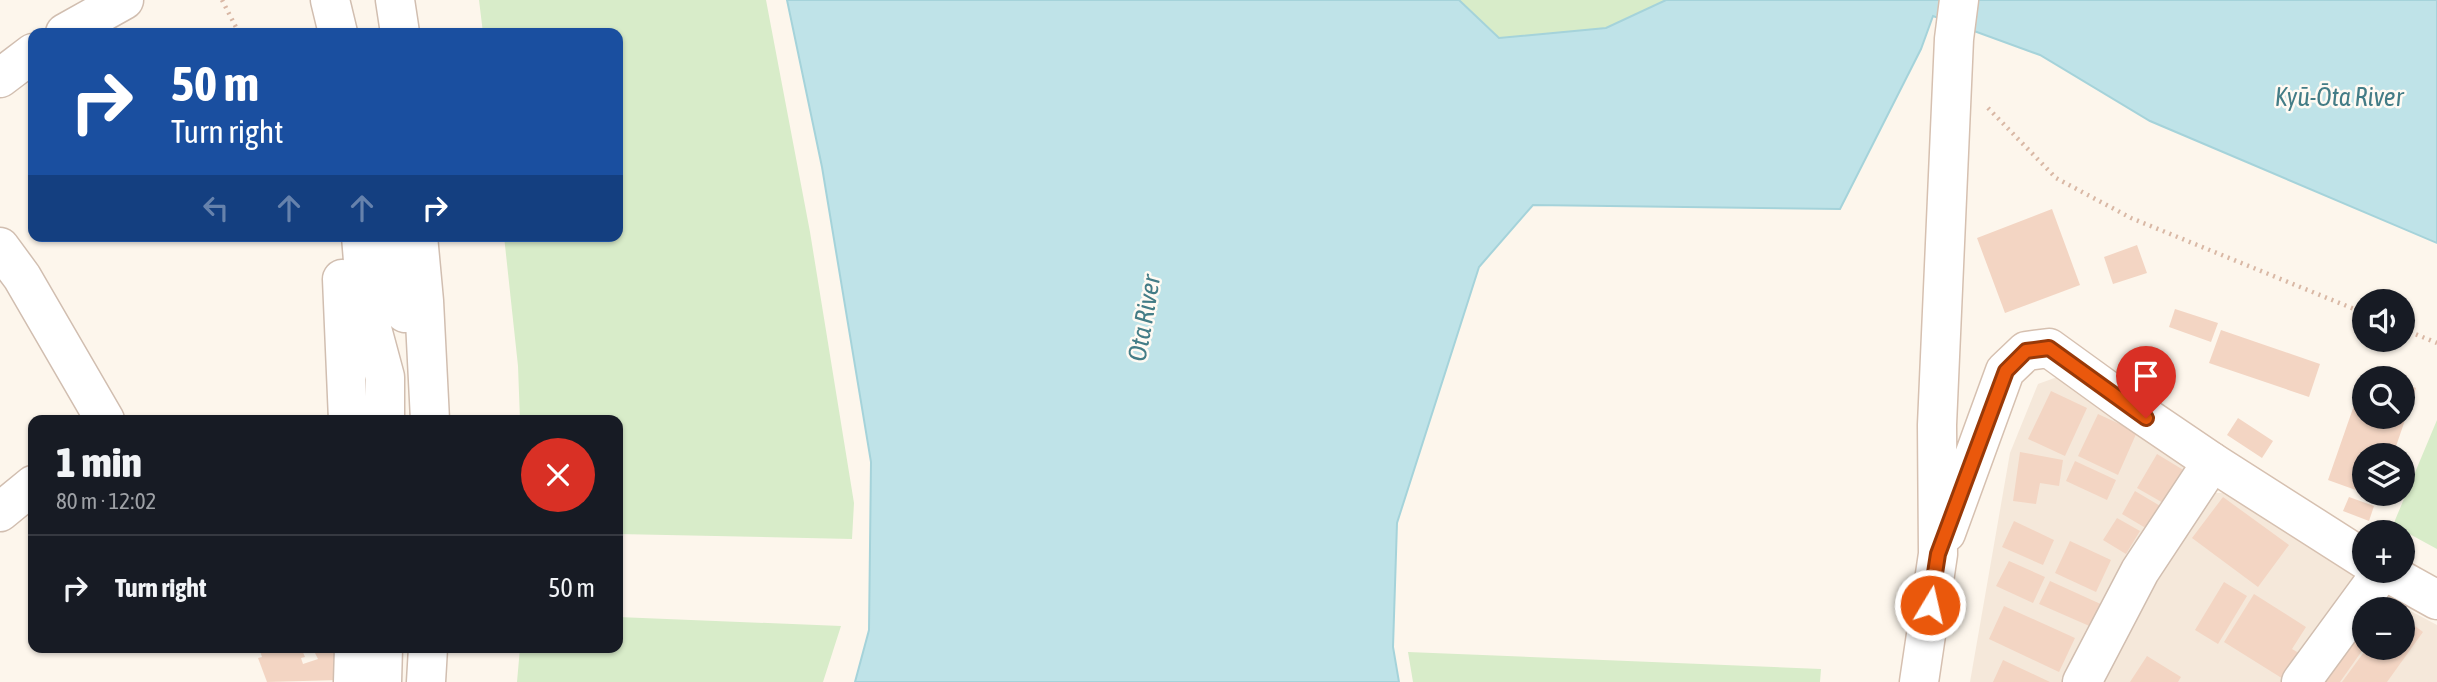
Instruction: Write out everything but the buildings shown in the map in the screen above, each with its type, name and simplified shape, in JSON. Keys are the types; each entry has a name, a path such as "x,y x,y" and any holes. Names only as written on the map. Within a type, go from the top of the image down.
{"street":[{"path":"74,28 124,0"},
{"path":"395,0 399,28"},
{"path":"1919,682 1938,554 1937,425 1954,39 1959,0"},
{"path":"0,78 28,57"},
{"path":"339,242 344,303 348,415"},
{"path":"361,242 367,310 384,377 385,415"},
{"path":"389,242 430,408"},
{"path":"418,242 430,408"},
{"path":"0,247 22,277 102,415"},
{"path":"1938,554 2006,371 2026,351 2049,348 2124,403 2352,551"},
{"path":"370,415 384,377"},
{"path":"2082,682 2140,571 2212,462"},
{"path":"0,512 28,489"},
{"path":"2301,682 2373,583"},
{"path":"2406,583 2437,600"},
{"path":"353,682 354,653"},
{"path":"382,682 383,653"},
{"path":"426,682 428,653"}],"path":[{"path":"222,0 236,28"},
{"path":"1987,107 2056,178 2131,218 2352,308"},
{"path":"2415,334 2437,343"}],"shaded area":[{"path":"2060,376 2190,465 2071,682 1970,682 2010,453 2038,384"},
{"path":"2204,493 2225,493 2352,575 2352,582 2290,682 2094,682"},
{"path":"2415,613 2437,625 2437,682 2314,682 2352,630 2352,660 2415,660"}],"green space":[{"path":"479,0 766,0 810,232 854,503 852,539 623,534 623,415 520,415 518,366 505,242 623,242 623,28 482,28"},
{"path":"1459,0 1666,0 1606,28 1499,38"},
{"path":"2437,420 2437,549 2415,537 2415,520 2395,520 2401,506 2415,506 2415,472"},
{"path":"623,617 841,626 823,682 517,682 520,653 623,653"},
{"path":"1408,652 1821,669 1820,682 1413,682"}],"water":[{"path":"787,0 1459,0 1499,38 1606,28 1666,0 2437,0 2437,243 2150,121 2040,55 1933,16 1921,49 1840,209 1533,205 1479,267 1397,523 1393,647 1399,682 855,682 869,630 871,462 822,167"}],"route":[{"path":"1930,605 1938,554 2006,371 2026,351 2049,348 2146,418"}],"water label":[{"name":"Kyū-Ōta River","path":"2339,97"},
{"name":"Ota River","path":"1144,318"}]}
